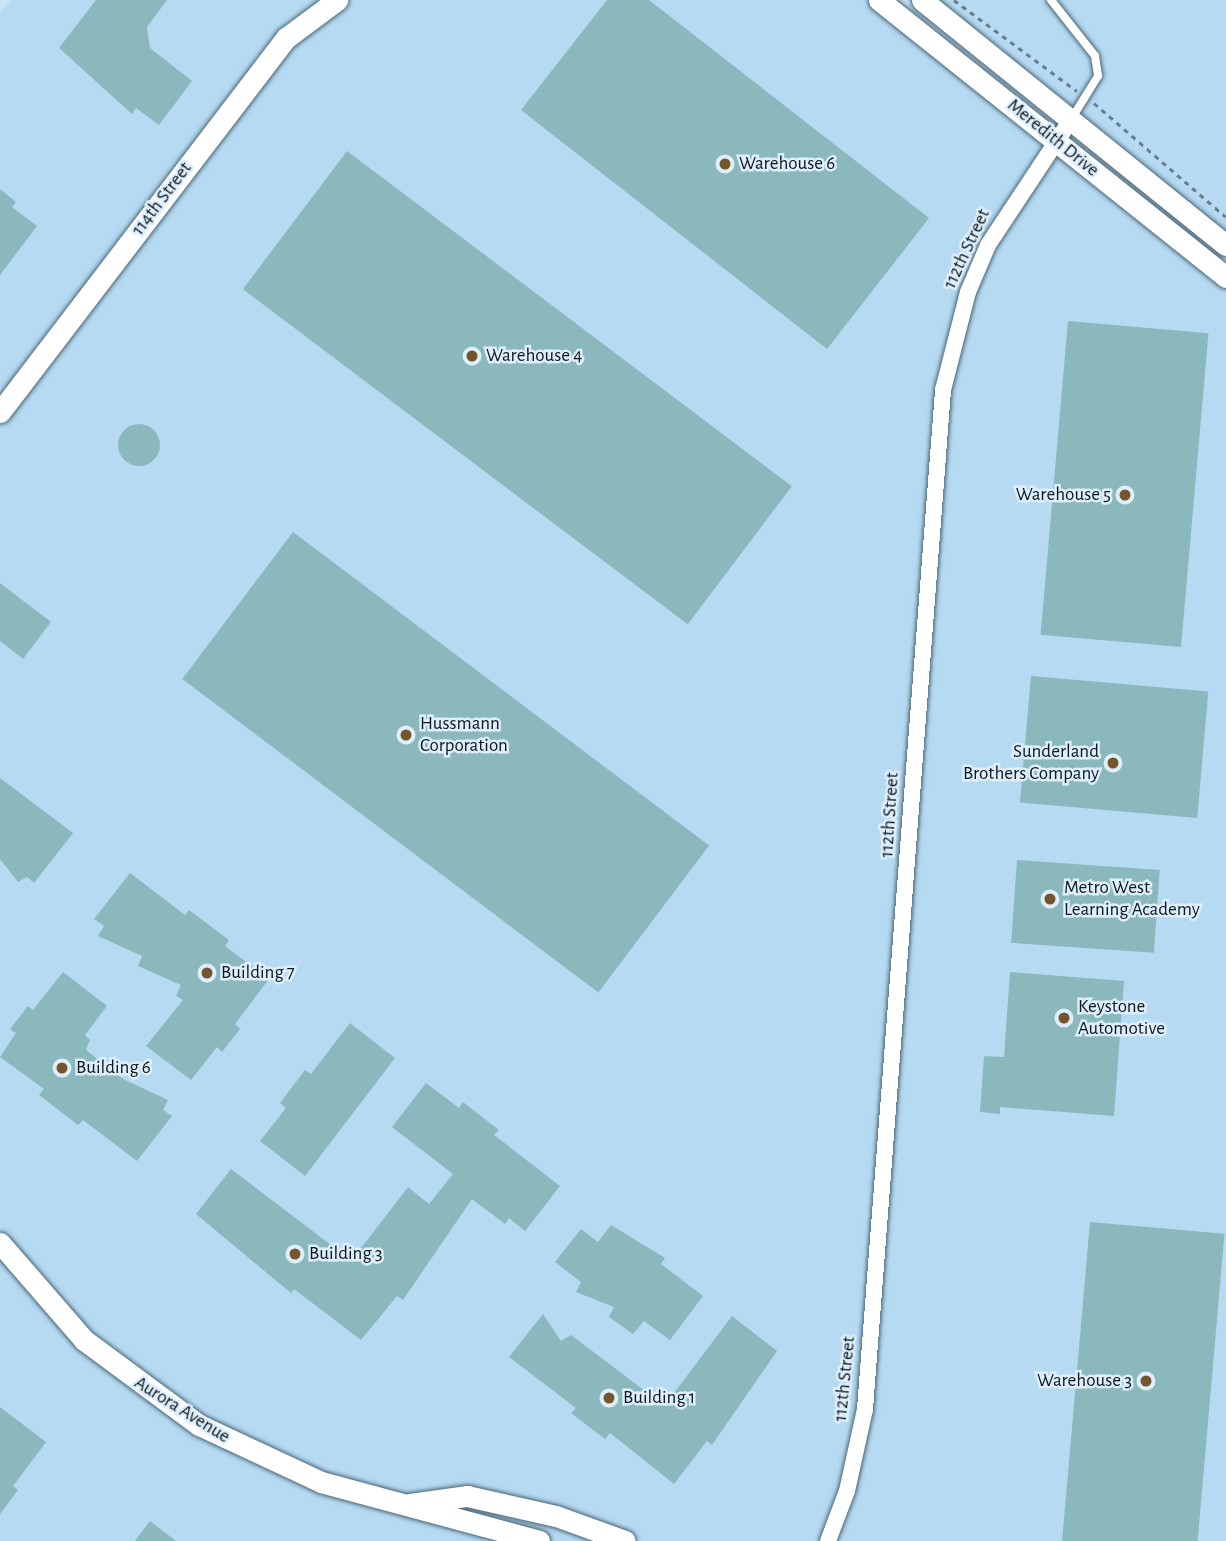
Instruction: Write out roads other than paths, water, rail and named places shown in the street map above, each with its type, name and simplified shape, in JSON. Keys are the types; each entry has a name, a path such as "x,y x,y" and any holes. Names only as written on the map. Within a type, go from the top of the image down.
{"street":[{"name":"114th Street","path":"0,412 286,38 337,0"},
{"name":"Meredith Drive","path":"879,0 1226,277"},
{"name":"Meredith Drive","path":"922,0 1072,118 1226,245"},
{"name":"112th Street","path":"828,1541 847,1491 865,1409 943,390 968,292 988,245 1072,118"},
{"name":"Aurora Avenue","path":"0,1243 84,1340 157,1399 284,1468 410,1504 458,1523 539,1541"},
{"name":"Aurora Avenue","path":"410,1504 467,1496 556,1516 625,1541"}],"lane":[{"path":"1051,0 1094,55 1098,76 1072,118"}],"place":[{"name":"Warehouse 6","path":"725,164"},
{"name":"Warehouse 4","path":"472,356"},
{"name":"Warehouse 5","path":"1125,495"},
{"name":"Hussmann Corporation","path":"406,735"},
{"name":"Sunderland Brothers Company","path":"1113,763"},
{"name":"Metro West Learning Academy","path":"1050,899"},
{"name":"Building 7","path":"207,973"},
{"name":"Keystone Automotive","path":"1064,1018"},
{"name":"Building 6","path":"62,1068"},
{"name":"Building 3","path":"295,1254"},
{"name":"Warehouse 3","path":"1146,1381"},
{"name":"Building 1","path":"609,1398"}]}
